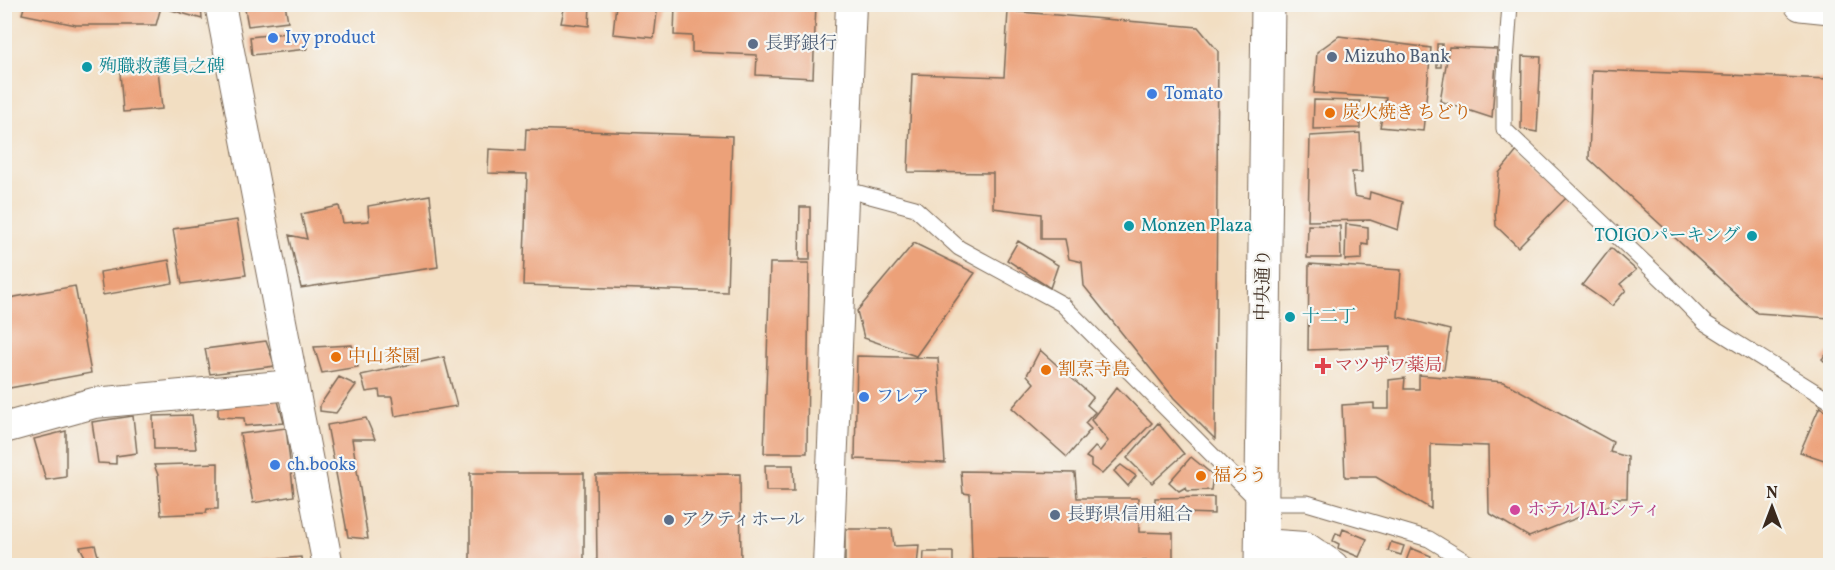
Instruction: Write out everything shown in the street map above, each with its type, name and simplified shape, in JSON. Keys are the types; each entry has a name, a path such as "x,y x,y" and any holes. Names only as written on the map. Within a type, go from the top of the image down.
{"main road":[{"name":"中央通り","path":"1261,555 1269,4"},
{"path":"1801,4 1830,7"}],"street":[{"path":"220,4 328,566"},
{"path":"828,566 851,4"},
{"path":"4,428 94,403 292,385"},
{"path":"1261,555 1305,547 1333,566"}],"lane":[{"path":"1510,4 1504,89 1504,129 1705,323 1830,401"},
{"path":"844,189 915,208 959,248 1062,304 1260,503 1307,503 1429,539 1473,566"}],"building":[{"path":"25,4 201,4 202,19 161,7 156,25 76,25 22,14"},
{"path":"244,4 285,4 288,21 248,26"},
{"path":"565,4 590,4 589,26 561,23"},
{"path":"616,4 658,4 654,38 613,34"},
{"name":"長野銀行","path":"675,4 816,4 813,78 756,75 757,55 692,52 692,36 674,35"},
{"name":"Monzen Plaza","path":"1008,11 1198,27 1218,51 1215,439 1174,398 1084,286 1082,262 1069,259 1065,239 1041,239 1041,214 993,208 993,173 908,172 912,74 1004,77"},
{"path":"305,31 307,49 252,55 250,37"},
{"path":"1339,36 1431,48 1423,131 1380,127 1386,98 1314,93 1317,52"},
{"path":"1437,44 1442,44 1441,67 1437,67"},
{"path":"1449,47 1497,49 1492,118 1440,101"},
{"path":"1522,56 1541,57 1537,132 1521,129"},
{"path":"158,69 162,109 123,112 120,72"},
{"name":"TOIGOパーキング","path":"1592,70 1830,79 1830,318 1757,313 1589,159"},
{"path":"1314,100 1360,101 1360,128 1313,129"},
{"path":"526,129 732,136 727,292 523,285 527,174 488,173 489,149 525,151"},
{"path":"1360,133 1362,172 1352,172 1354,196 1369,199 1370,192 1403,202 1398,230 1370,220 1308,221 1310,136"},
{"path":"1517,151 1568,196 1518,247 1496,226 1495,213 1499,173"},
{"path":"430,195 438,267 301,288 289,235 307,239 301,214 339,206 343,223 369,221 368,206"},
{"path":"800,207 810,207 810,260 799,260"},
{"path":"237,220 246,275 182,284 173,229"},
{"path":"1346,224 1368,227 1368,245 1362,244 1362,259 1345,260"},
{"path":"1308,225 1340,226 1341,258 1307,258"},
{"path":"1018,241 1058,265 1050,288 1007,260"},
{"path":"914,243 975,273 916,356 864,338 857,311"},
{"path":"1611,248 1636,270 1620,284 1626,290 1612,306 1582,285"},
{"path":"169,260 173,283 103,295 100,272"},
{"path":"770,263 809,263 807,453 764,453"},
{"path":"1309,264 1401,270 1398,317 1450,330 1444,369 1389,362 1390,347 1308,350"},
{"path":"75,286 91,373 4,389 4,299"},
{"path":"266,341 275,366 210,374 205,349"},
{"name":"中山茶園","path":"352,345 358,367 322,373 314,347"},
{"path":"1040,350 1093,397 1087,405 1095,412 1085,423 1091,429 1067,457 1012,408 1034,383 1027,375"},
{"path":"1830,351 1830,367 1822,359"},
{"path":"857,356 938,358 945,463 855,459"},
{"path":"444,357 457,406 395,416 392,397 380,397 379,390 366,392 361,375"},
{"path":"1419,375 1504,382 1613,442 1610,452 1628,457 1627,498 1612,498 1610,505 1529,537 1489,513 1488,446 1431,444 1431,509 1376,477 1345,477 1342,405 1374,403 1374,409 1389,409 1389,380 1405,378 1404,389 1419,389"},
{"path":"339,377 356,385 336,413 320,411 320,405"},
{"path":"1117,387 1152,423 1102,474 1091,466 1091,460 1086,457 1095,447 1100,451 1108,441 1091,420"},
{"path":"277,397 284,423 245,426 244,418 218,417 218,402"},
{"path":"1820,406 1830,416 1830,462 1800,452"},
{"path":"192,415 196,449 154,449 153,416"},
{"path":"133,416 137,453 116,456 116,464 98,463 92,422"},
{"path":"366,418 375,439 352,439 368,539 348,537 327,425"},
{"path":"1158,423 1184,454 1152,483 1127,458"},
{"path":"286,428 294,496 253,503 240,434"},
{"path":"66,431 66,477 46,480 34,439"},
{"path":"1191,457 1213,475 1211,490 1187,491 1186,487 1179,491 1169,482"},
{"path":"218,463 218,509 207,509 206,513 161,515 158,475 154,465"},
{"path":"765,465 793,465 794,491 766,491"},
{"path":"1121,465 1136,476 1128,486 1114,471"},
{"name":"長野県信用組合","path":"961,471 1075,473 1077,498 1138,498 1139,532 1173,533 1173,561 972,560 970,494 963,493"},
{"path":"470,473 584,473 584,566 470,566"},
{"name":"アクティホール","path":"740,474 741,566 597,566 596,475"},
{"path":"1214,497 1214,514 1155,512 1155,498"},
{"path":"845,529 892,529 894,546 919,545 917,566 845,566"},
{"path":"1343,529 1367,539 1359,557 1338,548 1339,544 1333,541 1336,533 1341,535"},
{"path":"1391,542 1404,546 1401,555 1388,551"},
{"path":"95,545 100,563 90,566 80,547"},
{"path":"1411,548 1431,556 1428,566 1417,566 1406,561"},
{"path":"924,552 953,552 953,566 923,566"},
{"path":"301,557 302,566 254,566 253,561"}],"place":[{"name":"Ivy product","path":"273,38"},
{"name":"長野銀行","path":"753,44"},
{"name":"Mizuho Bank","path":"1332,57"},
{"name":"殉職救護員之碑","path":"87,67"},
{"name":"Tomato","path":"1152,94"},
{"name":"炭火焼き ちどり","path":"1330,113"},
{"name":"Monzen Plaza","path":"1129,226"},
{"name":"TOIGOパーキング","path":"1752,236"},
{"name":"十二丁","path":"1290,317"},
{"name":"中山茶園","path":"336,357"},
{"name":"マツザワ薬局","path":"1323,366"},
{"name":"割烹寺島","path":"1046,370"},
{"name":"フレア","path":"864,397"},
{"name":"ch.books","path":"275,465"},
{"name":"福ろう","path":"1201,476"},
{"name":"ホテルJALシティ","path":"1515,510"},
{"name":"長野県信用組合","path":"1055,515"},
{"name":"アクティホール","path":"669,520"}]}
